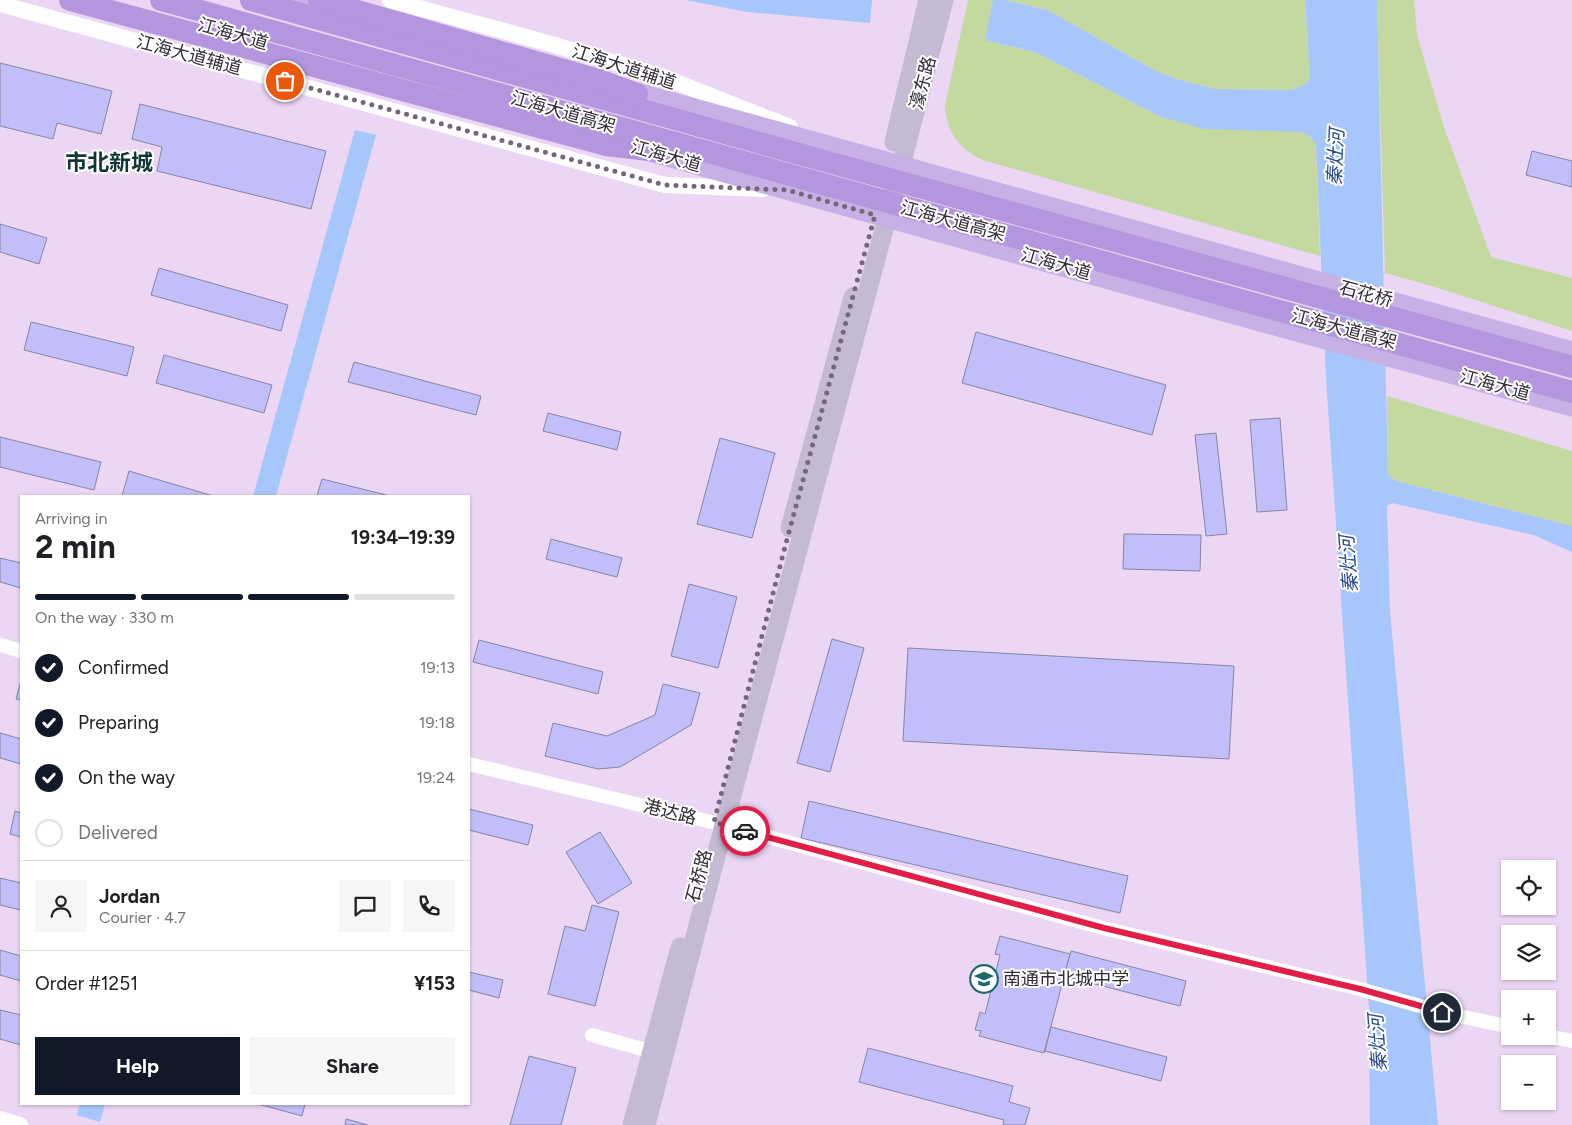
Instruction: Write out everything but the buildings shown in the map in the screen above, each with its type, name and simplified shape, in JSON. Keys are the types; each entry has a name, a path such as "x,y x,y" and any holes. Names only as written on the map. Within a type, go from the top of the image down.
{"highway":[{"path":"70,0 606,146 736,160"},
{"name":"江海大道高架","path":"161,0 1572,392"},
{"name":"江海大道高架","path":"251,0 810,157 1572,367"},
{"path":"319,0 598,80 810,157"}],"main road":[{"name":"江海大道","path":"112,0 787,190 1572,406"},
{"path":"301,0 896,165"},
{"name":"濠东路","path":"896,165 928,0"},
{"name":"濠东路","path":"896,165 944,0"},
{"name":"石桥路","path":"632,1125 658,1054 719,824 788,535 896,165"},
{"name":"石花桥","path":"896,165 1572,352"},
{"name":"石桥路","path":"646,1125 658,1054"}],"street":[{"name":"江海大道辅道","path":"390,0 548,43 663,77 852,153"},
{"name":"江海大道辅道","path":"0,4 665,185 787,190"},
{"path":"0,645 20,651"},
{"name":"港达路","path":"470,764 719,824 1104,928 1360,989 1442,1012 1501,1025"},
{"path":"592,1035 658,1054"},
{"path":"1556,1038 1572,1041"},
{"path":"0,1119 20,1125"}],"green space":[{"path":"968,0 993,0 986,40 1037,53 1161,117 1301,132 1309,135 1316,144 1320,256 983,160 975,156 955,138 948,123 945,105"},
{"path":"1005,0 1305,0 1310,78 1306,84 1292,90 1215,89 1176,79 1156,71 1047,10"},
{"path":"1377,0 1414,0 1417,35 1444,127 1491,257 1572,278 1572,331 1385,273"},
{"path":"1387,396 1572,451 1572,526 1396,481 1388,475"}],"water":[{"path":"685,0 872,0 870,23 748,12"},
{"name":"秦灶河","path":"993,0 1005,0 1047,10 1156,71 1176,79 1215,89 1292,90 1306,84 1310,78 1305,0 1377,0 1388,475 1396,481 1572,526 1572,552 1534,535 1392,503 1387,506 1390,612 1438,1125 1370,1125 1369,1009 1326,378 1316,144 1309,135 1301,132 1205,129 1161,117 1037,53 985,40"},
{"path":"355,130 376,135 276,495 253,495"},
{"path":"80,1105 105,1105 100,1122 77,1115"}],"way so far":[{"path":"285,81 665,185 787,190 875,215 786,543 714,822 745,831"}],"place":[{"name":"南通市北城中学","path":"984,979"}],"district":[{"name":"市北新城","path":"109,162"}],"route":[{"path":"745,831 1104,928 1360,989 1442,1012"}]}
